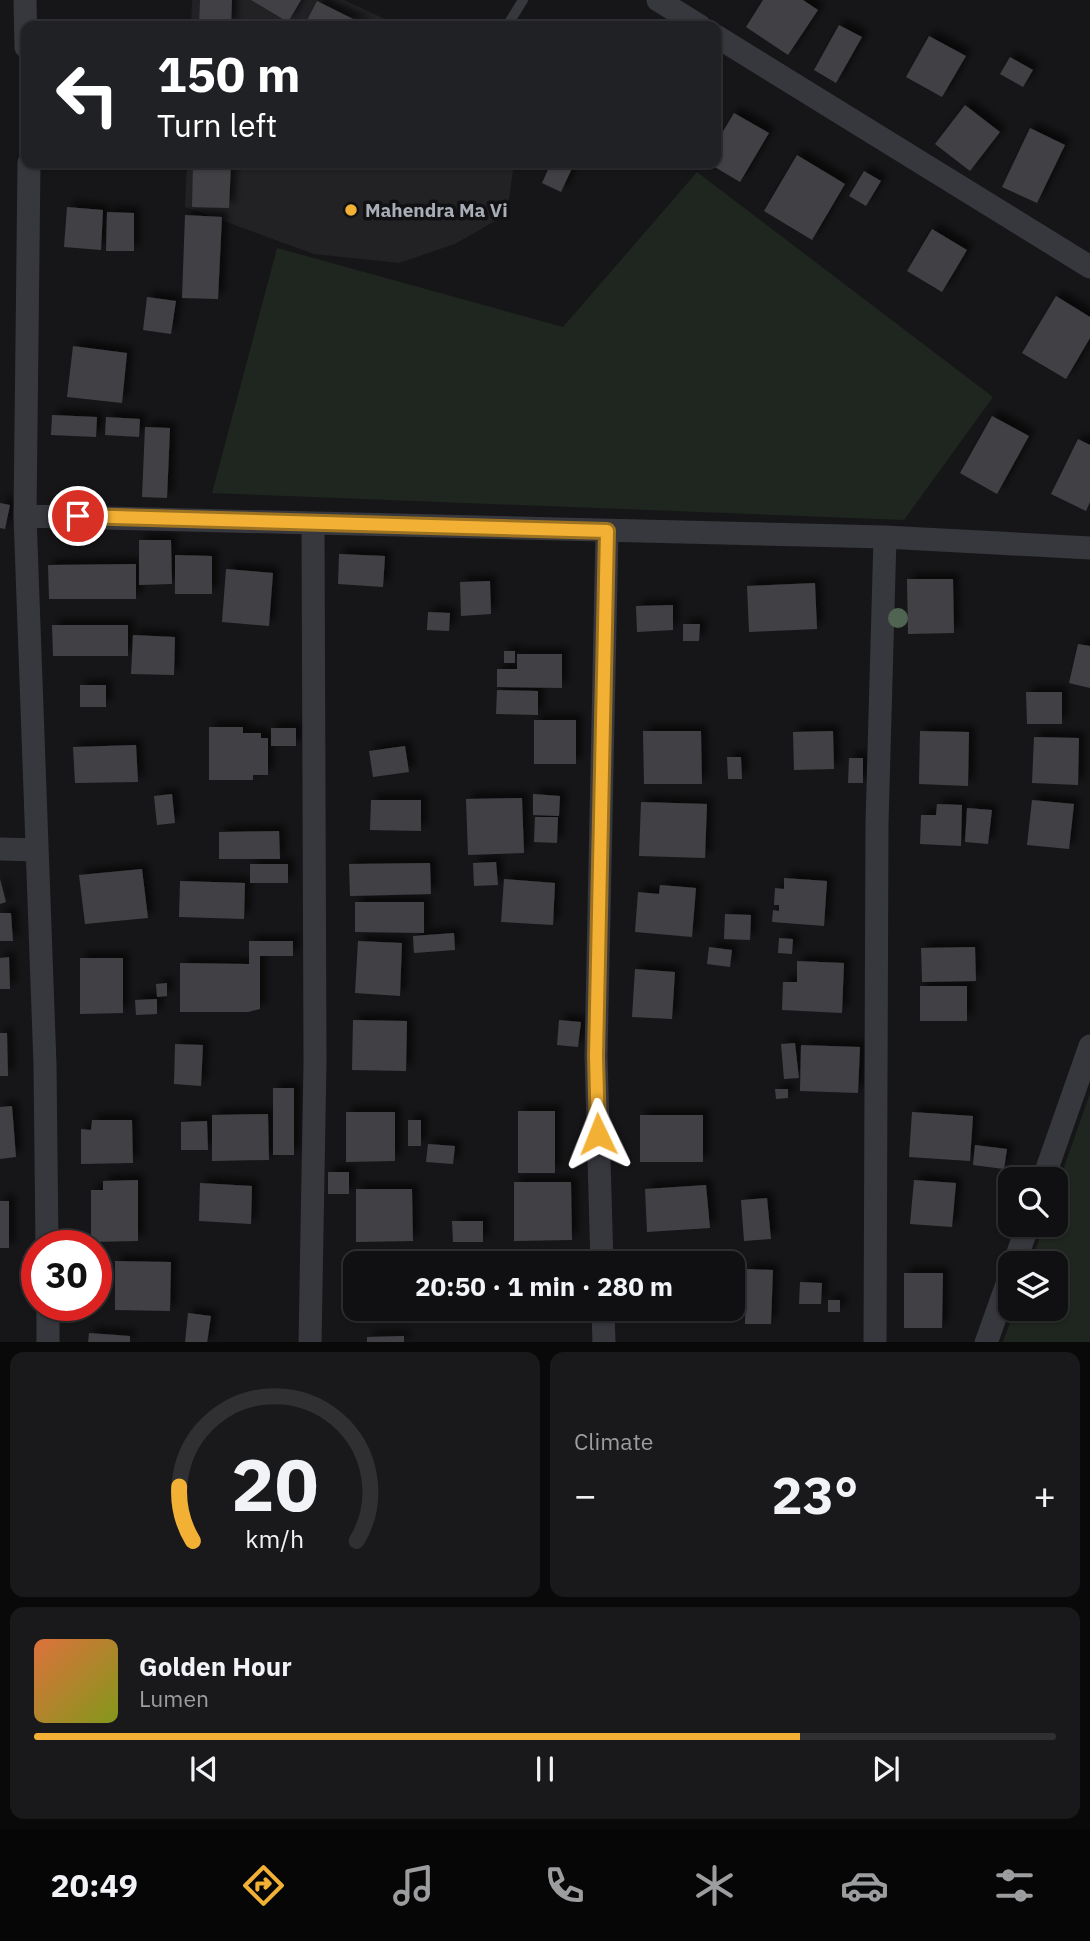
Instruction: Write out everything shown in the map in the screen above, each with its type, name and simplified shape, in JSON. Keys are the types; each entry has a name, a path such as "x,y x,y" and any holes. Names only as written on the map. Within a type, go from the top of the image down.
{"street":[{"path":"25,0 25,21"},
{"path":"658,0 692,21"},
{"path":"721,39 1090,267"},
{"path":"29,168 25,516 45,1065 47,1230"},
{"path":"25,516 209,518 313,525 885,537 1090,548"},
{"path":"310,1342 315,1062 313,525"},
{"path":"602,1251 596,1056 607,531"},
{"path":"875,1342 877,823 885,537"},
{"path":"0,849 37,850"},
{"path":"1048,1167 1090,1046"},
{"path":"986,1342 998,1309"},
{"path":"48,1321 48,1342"},
{"path":"603,1321 604,1342"}],"lane":[{"path":"510,21 523,0"}],"shaded area":[{"path":"192,0 344,0 389,21 191,21"},
{"name":"Mahendra Ma Vi","path":"187,168 513,168 507,214 455,244 399,263 314,254 185,207"},
{"path":"697,172 993,397 904,520 212,493 277,248 563,327"},
{"path":"1090,1093 1090,1342 1003,1342 1011,1321 1068,1321 1068,1251 1035,1251 1040,1237 1068,1237 1068,1167 1064,1167"}],"building":[{"path":"200,0 232,0 231,21 199,21"},
{"path":"251,0 301,0 286,21"},
{"path":"763,0 803,0 818,10 788,55 746,27"},
{"path":"317,1 357,21 307,21"},
{"path":"839,25 862,37 836,83 814,70"},
{"path":"929,36 966,56 942,97 906,77"},
{"path":"1010,57 1033,70 1023,87 1000,74"},
{"path":"965,105 1000,132 970,171 935,144"},
{"path":"734,113 769,133 740,182 716,168 721,168 721,135"},
{"path":"1030,128 1065,145 1037,203 1002,187"},
{"path":"797,155 845,184 812,240 764,211"},
{"path":"193,168 231,168 229,208 192,207"},
{"path":"549,168 572,168 561,192 542,183"},
{"path":"864,171 881,181 866,206 849,196"},
{"path":"67,207 103,210 101,250 64,247"},
{"path":"107,212 134,213 134,251 106,251"},
{"path":"185,215 222,217 218,299 182,298"},
{"path":"932,229 967,250 942,292 907,271"},
{"path":"1056,296 1090,317 1090,338 1066,379 1022,353"},
{"path":"147,297 176,301 171,334 143,330"},
{"path":"73,346 127,353 122,403 67,397"},
{"path":"52,415 97,417 96,437 51,435"},
{"path":"992,416 1029,436 997,494 960,473"},
{"path":"106,417 140,419 139,437 105,435"},
{"path":"145,427 170,428 167,498 142,497"},
{"path":"1078,439 1090,445 1090,502 1086,511 1051,494"},
{"path":"0,503 10,505 5,529 0,528"},
{"path":"139,540 171,540 172,584 139,585"},
{"path":"339,554 385,556 383,587 338,584"},
{"path":"175,555 212,556 212,594 175,594"},
{"path":"136,564 136,599 49,599 48,565"},
{"path":"226,569 273,573 269,626 222,622"},
{"path":"907,579 953,579 954,633 908,634"},
{"path":"490,581 491,614 461,616 460,582"},
{"path":"815,583 817,629 749,632 747,586"},
{"path":"673,605 673,630 637,632 636,606"},
{"path":"428,612 450,613 449,631 427,630"},
{"path":"683,624 700,624 699,641 683,641"},
{"path":"52,625 128,625 128,656 53,656"},
{"path":"133,635 175,637 174,675 131,674"},
{"path":"1078,644 1090,646 1090,688 1069,683"},
{"path":"504,651 515,651 515,663 504,663"},
{"path":"517,654 562,654 562,688 497,687 497,669 517,669"},
{"path":"80,685 106,685 106,707 80,707"},
{"path":"497,690 538,691 538,715 496,714"},
{"path":"1026,692 1062,692 1062,724 1027,724"},
{"path":"534,720 576,720 576,764 534,764"},
{"path":"209,727 243,727 243,733 261,733 261,738 268,738 268,775 253,775 253,780 209,780"},
{"path":"271,728 296,728 296,746 271,746"},
{"path":"643,731 701,731 702,784 644,784"},
{"path":"833,731 834,769 794,770 793,732"},
{"path":"920,731 969,732 968,786 919,784"},
{"path":"1034,737 1079,738 1078,785 1032,783"},
{"path":"136,745 138,782 75,783 73,747"},
{"path":"405,746 409,772 373,777 369,751"},
{"path":"727,757 741,757 742,779 728,779"},
{"path":"849,758 863,758 863,783 848,783"},
{"path":"172,794 175,823 157,825 154,796"},
{"path":"533,794 560,796 559,816 533,815"},
{"path":"522,798 524,853 468,855 466,799"},
{"path":"371,800 421,800 421,831 370,830"},
{"path":"1032,800 1074,804 1069,849 1027,845"},
{"path":"641,802 707,804 705,858 639,856"},
{"path":"937,804 962,805 961,846 920,844 921,815 936,815"},
{"path":"967,808 992,810 988,844 965,842"},
{"path":"535,817 558,817 557,843 534,842"},
{"path":"279,831 280,859 219,859 219,832"},
{"path":"496,862 498,885 474,886 473,863"},
{"path":"430,863 431,894 350,896 349,864"},
{"path":"250,864 288,864 288,883 250,883"},
{"path":"142,869 148,918 85,924 79,875"},
{"path":"784,878 827,881 824,926 772,922 773,910 779,911 779,905 774,905 775,888 784,889"},
{"path":"0,879 6,902 0,904"},
{"path":"504,879 555,883 553,925 501,922"},
{"path":"180,881 245,883 244,919 179,917"},
{"path":"660,885 696,888 692,937 635,932 638,892 659,894"},
{"path":"355,902 424,902 424,933 355,932"},
{"path":"0,913 11,913 13,941 0,941"},
{"path":"725,914 751,915 750,940 724,939"},
{"path":"454,933 455,950 414,953 413,936"},
{"path":"779,938 793,939 792,954 778,953"},
{"path":"249,941 293,941 293,956 260,956 260,1009 248,1012 180,1012 180,963 249,964"},
{"path":"358,941 402,943 400,996 355,993"},
{"path":"709,947 732,950 730,967 707,964"},
{"path":"975,947 976,981 922,982 921,948"},
{"path":"9,957 10,989 0,989 0,958"},
{"path":"80,958 123,958 123,1013 80,1014"},
{"path":"797,961 844,963 842,1013 782,1010 783,982 797,982"},
{"path":"635,969 675,972 672,1019 632,1017"},
{"path":"167,983 167,996 157,997 156,984"},
{"path":"920,986 967,986 967,1021 920,1021"},
{"path":"157,999 157,1014 136,1015 135,1000"},
{"path":"353,1020 407,1021 406,1071 352,1070"},
{"path":"559,1020 581,1022 578,1047 557,1045"},
{"path":"0,1033 7,1033 8,1076 0,1076"},
{"path":"795,1043 799,1078 784,1079 781,1044"},
{"path":"175,1044 203,1045 201,1086 174,1084"},
{"path":"801,1045 860,1047 858,1093 800,1091"},
{"path":"273,1088 294,1088 294,1155 273,1155"},
{"path":"775,1089 788,1089 788,1098 776,1099"},
{"path":"12,1106 16,1157 0,1159 0,1107"},
{"path":"518,1111 555,1111 555,1173 518,1173"},
{"path":"346,1112 395,1112 395,1161 346,1162"},
{"path":"912,1112 973,1116 970,1161 909,1157"},
{"path":"268,1114 269,1160 212,1161 212,1115"},
{"path":"640,1115 703,1115 703,1162 640,1162"},
{"path":"92,1120 132,1120 133,1163 81,1164 81,1129 91,1130"},
{"path":"408,1120 421,1120 421,1146 408,1146"},
{"path":"207,1121 208,1150 181,1150 181,1122"},
{"path":"428,1144 455,1146 453,1164 426,1162"},
{"path":"975,1145 1007,1149 1004,1167 973,1165"},
{"path":"328,1172 349,1172 349,1194 328,1194"},
{"path":"138,1180 138,1241 112,1242 112,1230 91,1230 91,1190 103,1190 103,1181"},
{"path":"914,1180 956,1183 952,1227 910,1224"},
{"path":"514,1182 571,1182 572,1240 514,1241"},
{"path":"200,1183 252,1186 251,1224 199,1221"},
{"path":"706,1185 710,1228 647,1232 645,1189"},
{"path":"356,1189 412,1189 413,1241 356,1242"},
{"path":"767,1198 771,1239 744,1241 741,1200"},
{"path":"0,1201 9,1201 9,1248 0,1248"},
{"path":"452,1221 483,1221 483,1242 453,1242"},
{"path":"115,1261 171,1262 170,1311 115,1310"},
{"path":"746,1269 773,1270 771,1324 745,1324"},
{"path":"904,1273 943,1273 942,1328 904,1328"},
{"path":"800,1282 822,1283 821,1304 799,1304"},
{"path":"828,1300 840,1300 840,1312 828,1312"},
{"path":"188,1313 211,1316 207,1342 185,1342"},
{"path":"542,1321 542,1323 490,1322"},
{"path":"89,1333 130,1336 130,1342 88,1342"},
{"path":"404,1336 404,1342 367,1342 367,1337"}],"place":[{"name":"Mahendra Ma Vi","path":"351,210"}],"route":[{"path":"78,516 209,518 313,525 607,531 596,1056 598,1134"}]}
